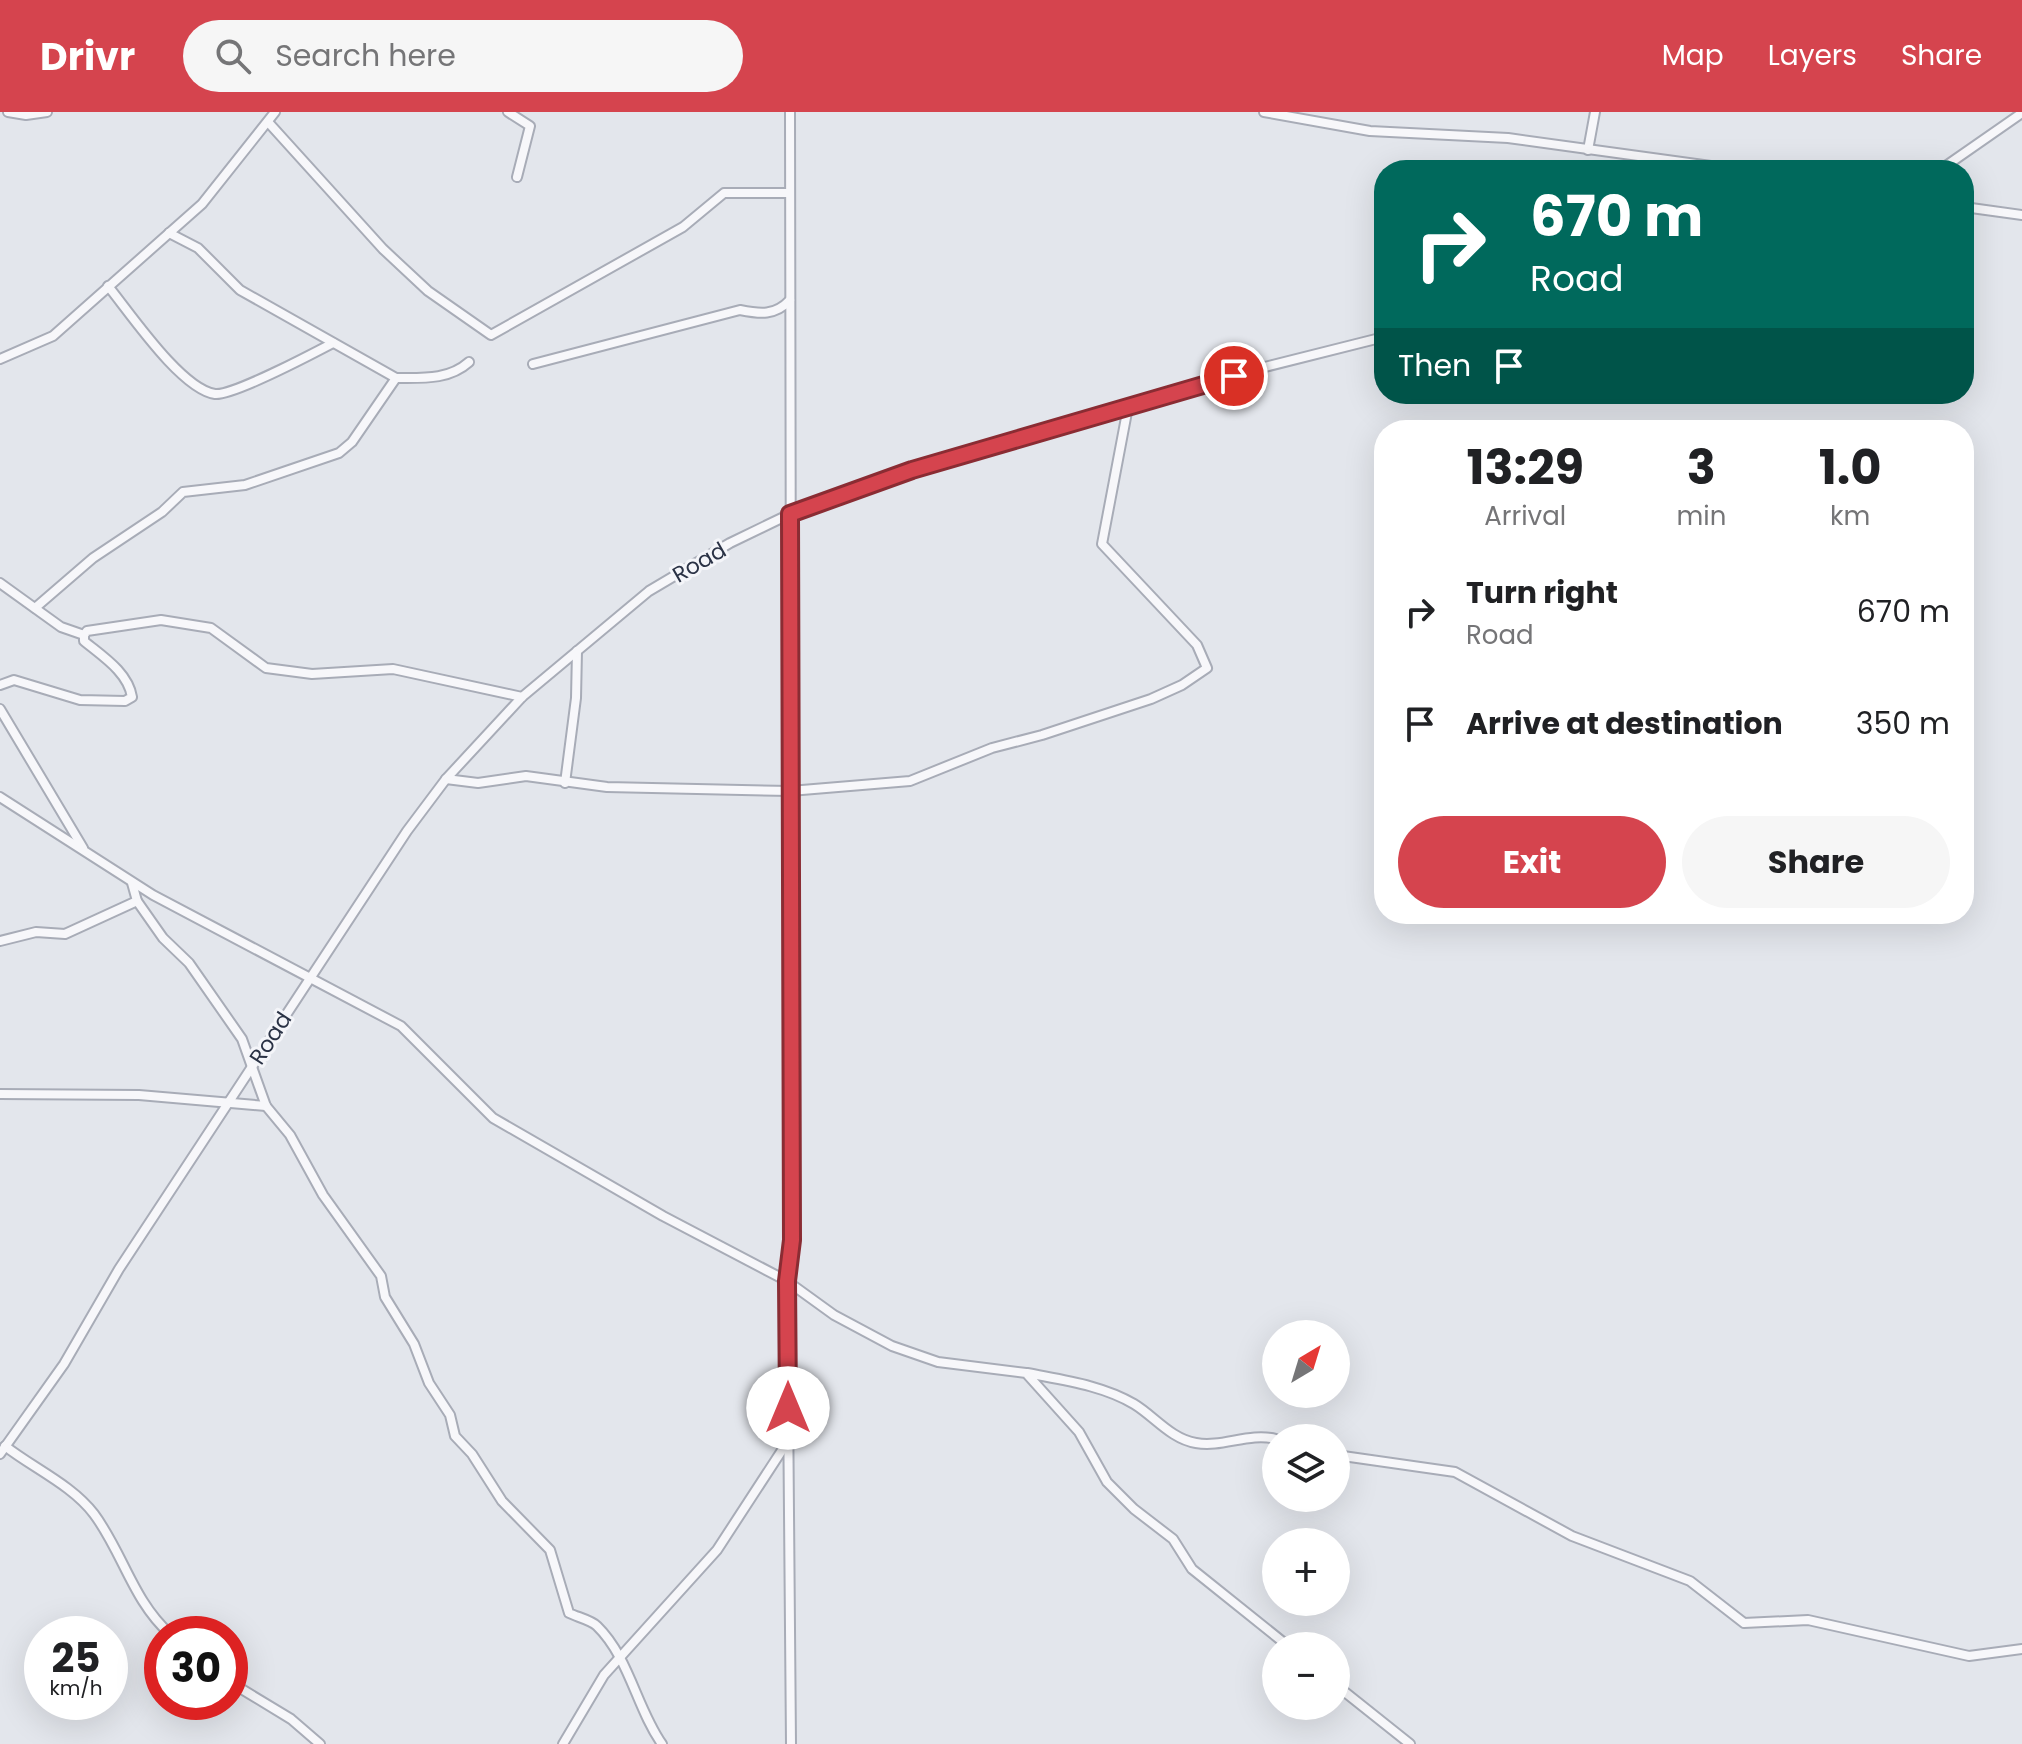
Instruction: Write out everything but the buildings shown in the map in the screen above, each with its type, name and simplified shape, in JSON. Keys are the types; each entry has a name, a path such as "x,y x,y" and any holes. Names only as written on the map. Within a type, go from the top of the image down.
{"street":[{"path":"8,112 47,112"},
{"path":"0,359 53,336 208,198 275,112"},
{"path":"508,112 530,126 517,177"},
{"path":"790,112 792,1240 787,1281 791,1744"},
{"path":"1264,112 1370,131 1508,138 1664,160"},
{"path":"1588,150 1595,112"},
{"path":"1954,160 2022,113"},
{"path":"268,122 383,249 428,291 491,335 683,227 724,193 789,193"},
{"path":"1974,208 2022,215"},
{"path":"169,233 198,248 240,290 396,378 442,376 458,372 469,362"},
{"path":"108,286 179,372 202,390 218,395 305,359 333,343"},
{"path":"533,364 740,310 762,314 781,309 790,299"},
{"name":"Road","path":"3,1450 64,1364 119,1269 310,976 446,779 522,697 649,591 730,543 790,514 912,470 1374,340"},
{"path":"35,608 93,558 162,512 183,492 245,485 339,453 352,442 396,378"},
{"path":"446,779 478,783 526,776 565,783 790,791 910,781 992,748 1151,699 1182,685 1207,668 1188,635 1102,544 1128,407"},
{"path":"0,583 72,634 84,635"},
{"path":"0,685 14,680 80,700 125,701 132,697 130,688 117,669 84,641 84,635 87,631 161,620 211,628 266,668 312,674 393,669 522,697"},
{"path":"565,783 576,698 577,651"},
{"path":"0,709 86,852"},
{"path":"0,797 132,883 401,1026 493,1118 663,1216 787,1281 834,1315 892,1346 938,1362 1026,1373 1097,1388 1134,1404 1164,1428 1196,1443 1262,1435"},
{"path":"132,883 137,901 212,995 242,1039 266,1106 290,1135 323,1195 381,1276 385,1297 414,1344 429,1383 450,1415 455,1436 472,1454 502,1501 550,1550 569,1613 596,1625 619,1660 651,1728 662,1744"},
{"path":"0,941 36,932 65,934 137,901"},
{"path":"0,1094 70,1092 266,1106"},
{"path":"1026,1373 1079,1432 1107,1482 1134,1509 1173,1539 1192,1569 1271,1632"},
{"path":"563,1744 604,1675 717,1550 788,1440"},
{"path":"3,1450 70,1492 91,1511 115,1545 132,1585 152,1616"},
{"path":"1350,1457 1455,1472 1572,1536 1690,1581 1744,1623 1808,1620 1969,1656 2022,1649"},
{"path":"248,1693 291,1719 320,1744"},
{"path":"1350,1696 1410,1744"}],"route":[{"path":"788,1408 787,1281 792,1240 790,514 912,470 1234,376"}]}
